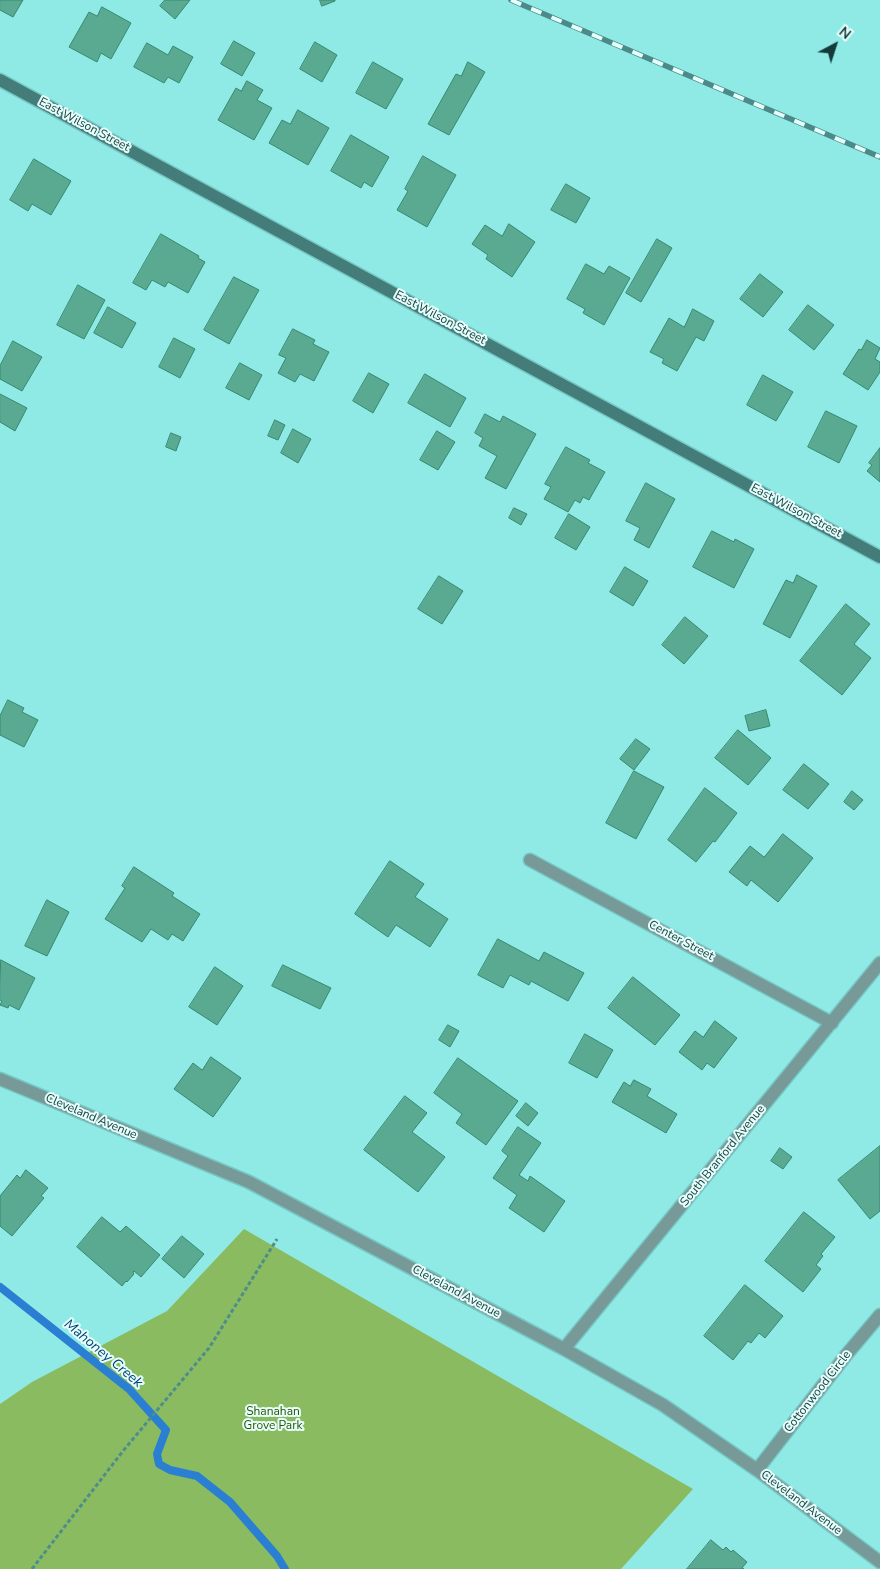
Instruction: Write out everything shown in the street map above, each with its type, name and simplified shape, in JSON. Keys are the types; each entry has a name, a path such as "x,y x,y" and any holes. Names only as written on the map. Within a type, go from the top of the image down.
{"street":[{"name":"East Wilson Street","path":"0,80 880,557"},
{"name":"Center Street","path":"530,860 832,1023"},
{"name":"South Branford Avenue","path":"564,1349 880,963"},
{"name":"Cleveland Avenue","path":"0,1079 248,1182 564,1349 662,1405 757,1470 880,1562"},
{"name":"Cottonwood Circle","path":"757,1470 847,1354 880,1315"}],"path":[{"path":"32,1569 133,1438 210,1348 277,1240"}],"green space":[{"name":"Shanahan Grove Park","path":"244,1229 693,1489 621,1569 0,1569 0,1404 32,1382 167,1311"}],"building":[{"path":"0,0 23,0 13,17 0,10"},
{"path":"165,0 190,0 175,19 160,6"},
{"path":"320,0 335,0 335,1 322,6"},
{"path":"102,7 131,23 111,59 101,53 97,62 69,47 89,12 97,16"},
{"path":"234,41 255,53 242,76 221,64"},
{"path":"315,42 337,55 322,82 300,69"},
{"path":"147,43 168,55 173,46 193,57 179,83 168,77 164,83 134,67"},
{"path":"373,62 403,79 386,109 356,93"},
{"path":"468,62 485,72 449,135 428,124 456,74 461,76"},
{"path":"247,81 263,90 257,100 272,108 254,140 218,120 236,88 241,91"},
{"path":"298,110 329,128 308,165 269,143 282,120 290,124"},
{"path":"351,135 389,157 372,187 364,182 361,188 331,171"},
{"path":"423,156 456,175 427,227 397,210 408,191 405,189"},
{"path":"34,159 71,181 51,215 32,204 28,211 10,200"},
{"path":"566,184 590,198 576,223 551,210"},
{"path":"509,224 535,242 512,277 486,259 488,255 472,244 485,225 502,236"},
{"path":"161,234 199,256 198,258 205,262 188,293 168,282 165,287 152,280 146,290 133,283"},
{"path":"657,239 672,248 641,302 626,293"},
{"path":"586,264 604,274 609,266 630,278 604,325 583,313 585,309 567,299"},
{"path":"760,274 783,292 763,317 740,299"},
{"path":"234,277 259,290 229,344 204,330"},
{"path":"78,285 105,300 84,339 57,325"},
{"path":"808,305 834,325 814,350 789,330"},
{"path":"108,307 136,323 122,348 94,333"},
{"path":"693,309 714,321 704,341 696,337 677,371 662,363 664,359 650,352 669,318 684,327"},
{"path":"293,329 315,340 313,344 329,352 314,381 300,374 295,382 278,373 286,358 279,355"},
{"path":"174,338 195,349 180,378 159,367"},
{"path":"867,340 880,348 875,359 880,362 880,372 868,390 843,374"},
{"path":"13,341 42,357 22,391 0,379 0,366"},
{"path":"240,363 262,375 249,400 226,388"},
{"path":"369,373 389,384 373,413 353,401"},
{"path":"425,374 466,398 450,427 408,403"},
{"path":"763,375 793,392 776,421 747,405"},
{"path":"0,394 27,408 15,431 0,422"},
{"path":"826,411 857,426 839,463 808,447"},
{"path":"485,414 500,422 503,416 536,434 506,489 485,478 497,456 479,446 483,438 475,433"},
{"path":"275,420 285,425 278,440 268,436"},
{"path":"293,429 311,439 298,463 281,453"},
{"path":"437,431 455,442 438,470 420,460"},
{"path":"171,433 181,437 176,451 166,447"},
{"path":"566,447 590,460 588,463 605,472 589,500 583,497 580,503 575,500 568,512 544,499 551,487 545,484"},
{"path":"880,448 880,482 867,471 872,465 869,463"},
{"path":"646,483 675,499 649,548 634,540 640,528 626,521"},
{"path":"514,508 527,514 521,525 509,518"},
{"path":"569,514 590,527 576,550 555,538"},
{"path":"712,531 734,542 735,539 754,549 734,588 693,567"},
{"path":"625,567 648,581 633,606 610,592"},
{"path":"797,575 817,586 790,638 763,624 786,580 793,583"},
{"path":"439,576 463,591 442,624 418,609"},
{"path":"846,604 870,624 854,644 871,658 842,695 800,661"},
{"path":"685,617 708,636 684,664 662,645"},
{"path":"8,700 24,708 22,712 38,720 24,747 0,735 0,716"},
{"path":"766,710 770,726 749,731 745,716"},
{"path":"738,730 771,758 748,785 715,758"},
{"path":"636,739 650,749 634,770 620,759"},
{"path":"804,764 829,784 808,809 783,790"},
{"path":"634,771 664,787 636,839 606,823"},
{"path":"705,788 737,813 715,842 713,841 696,862 668,840"},
{"path":"852,791 863,800 854,810 844,802"},
{"path":"783,834 813,858 778,902 751,880 747,886 729,872 750,846 764,857"},
{"path":"390,861 424,884 415,897 448,919 430,947 396,925 388,937 355,914"},
{"path":"134,867 174,893 172,896 200,914 183,941 172,934 168,940 151,929 142,942 105,919 125,888 122,886"},
{"path":"47,900 69,912 47,956 25,946"},
{"path":"498,939 539,961 544,952 584,973 568,1001 531,981 529,985 510,975 503,988 478,975"},
{"path":"1,960 35,978 19,1010 9,1005 8,1008 0,1005 2,1001 0,1000"},
{"path":"283,965 331,988 320,1009 272,986"},
{"path":"215,967 243,986 217,1025 189,1007"},
{"path":"633,977 680,1015 655,1045 608,1008"},
{"path":"715,1021 737,1038 714,1068 707,1063 702,1070 679,1052 695,1031 703,1037"},
{"path":"448,1025 459,1031 450,1047 439,1040"},
{"path":"585,1034 613,1050 597,1078 569,1063"},
{"path":"211,1057 241,1078 213,1117 174,1089 193,1063 202,1070"},
{"path":"458,1058 518,1101 486,1145 456,1123 462,1114 434,1093"},
{"path":"634,1080 651,1089 647,1096 677,1114 666,1133 612,1102 624,1082 630,1086"},
{"path":"405,1096 427,1113 412,1132 445,1157 418,1192 364,1150"},
{"path":"526,1103 538,1113 528,1126 516,1116"},
{"path":"518,1127 541,1143 519,1175 528,1181 530,1176 565,1201 544,1232 509,1208 517,1195 493,1178 508,1156 502,1151"},
{"path":"880,1146 880,1211 870,1219 838,1180"},
{"path":"780,1148 792,1157 783,1169 771,1161"},
{"path":"26,1170 48,1188 41,1196 44,1198 12,1236 0,1226 0,1196 17,1175 20,1178"},
{"path":"804,1212 835,1237 821,1254 823,1256 816,1265 821,1269 803,1292 765,1261"},
{"path":"102,1217 120,1232 126,1226 160,1255 141,1277 134,1271 134,1274 122,1286 77,1247"},
{"path":"182,1236 204,1254 184,1278 162,1259"},
{"path":"745,1285 783,1316 765,1338 759,1333 751,1343 748,1341 733,1360 704,1336"},
{"path":"711,1540 723,1550 726,1547 731,1552 733,1550 747,1562 742,1568 744,1569 687,1569"}],"waterway":[{"name":"Mahoney Creek","path":"0,1287 129,1389 166,1430 157,1454 159,1464 170,1470 197,1476 230,1502 277,1556 285,1569"}],"railway":[{"path":"511,0 880,157"}]}
